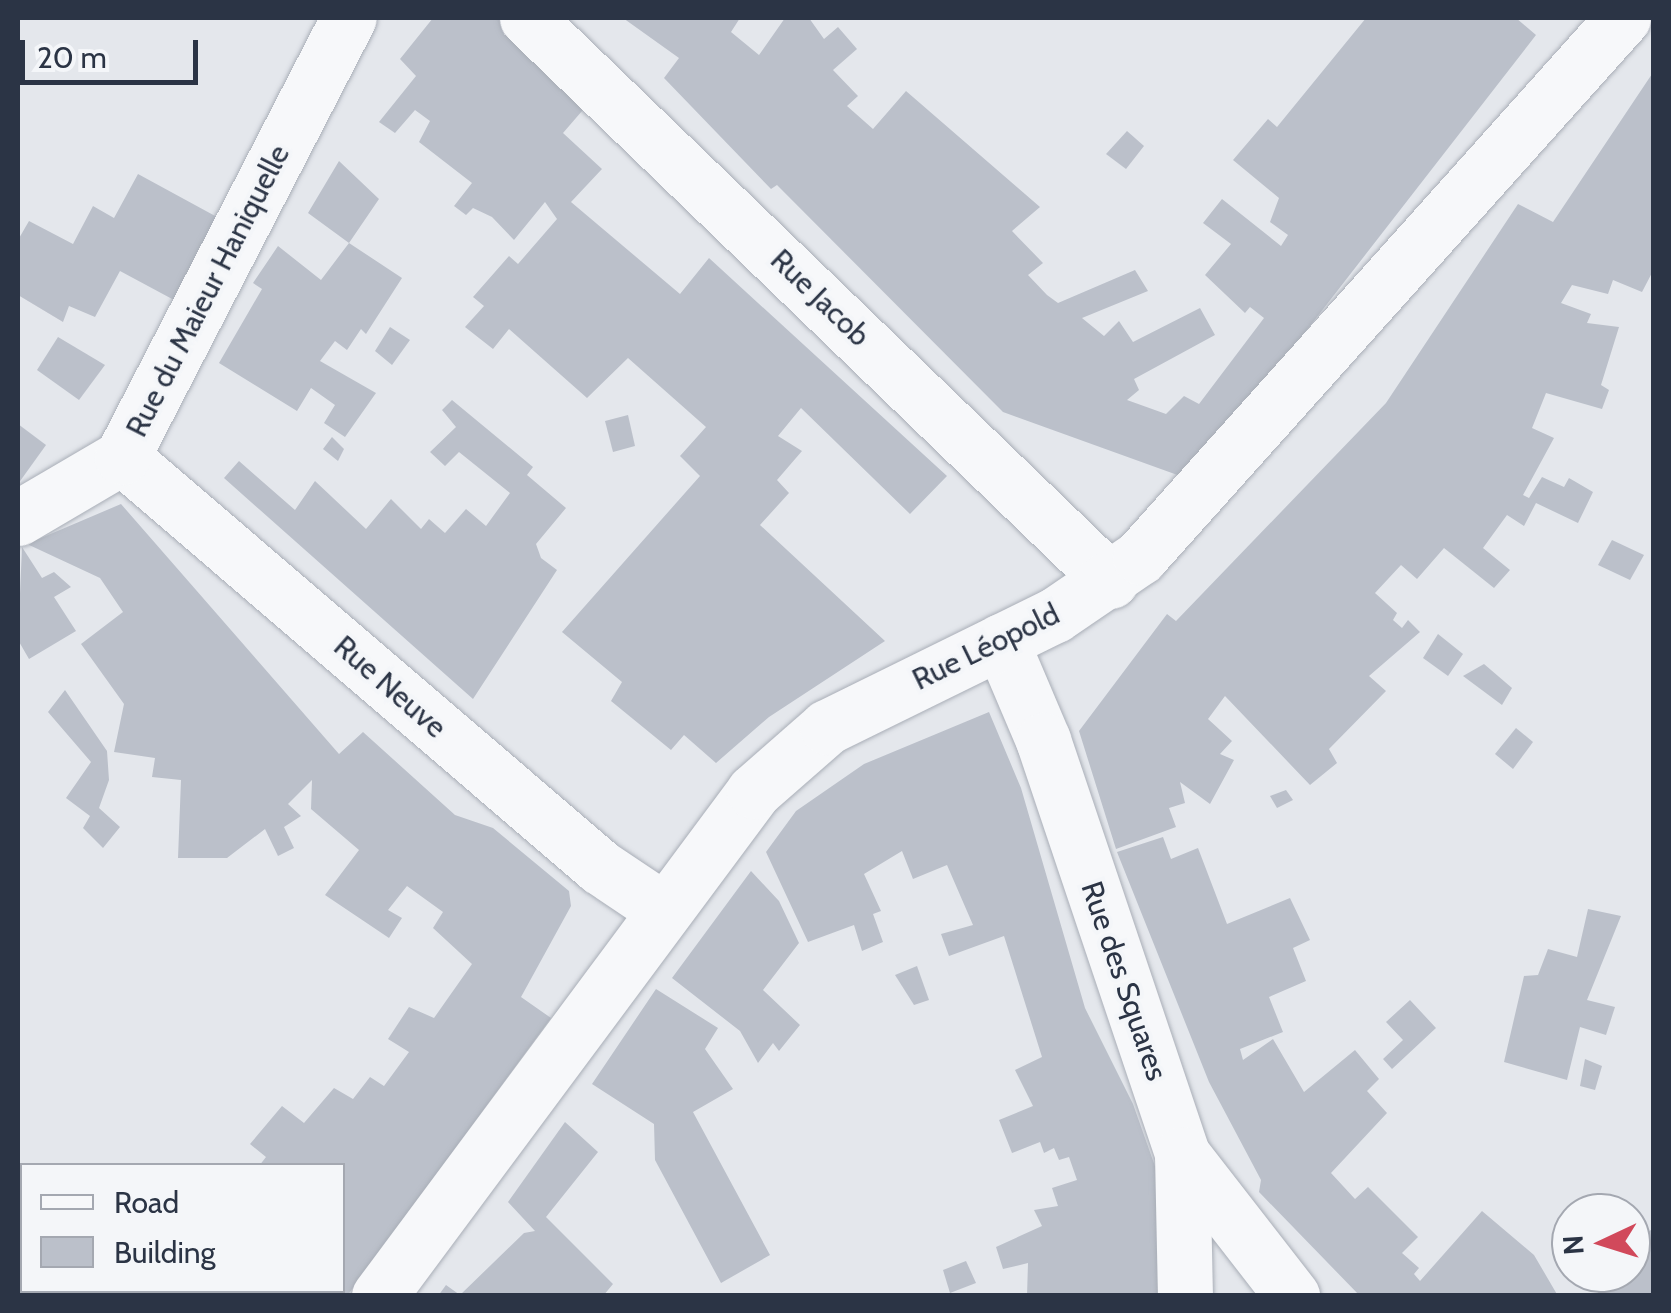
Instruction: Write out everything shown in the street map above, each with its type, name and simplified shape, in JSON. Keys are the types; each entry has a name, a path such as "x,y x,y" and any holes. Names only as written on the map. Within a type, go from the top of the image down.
{"street":[{"name":"Rue du Maieur Haniquelle","path":"18,518 122,457 349,18"},
{"name":"Rue Jacob","path":"527,18 1111,581"},
{"name":"Rue Léopold","path":"379,1296 741,806 812,737 1111,581 1192,506 1622,18"},
{"name":"Rue Neuve","path":"122,457 600,867 664,910"},
{"name":"Rue des Squares","path":"1000,641 1043,740 1182,1154 1292,1296"},
{"path":"1182,1154 1185,1296"}],"building":[{"path":"433,18 512,18 595,96 563,133 602,169 571,202 680,294 709,258 947,476 910,514 801,408 778,436 802,451 777,480 789,493 760,525 885,641 769,717 716,763 684,735 671,750 611,701 622,682 562,632 700,476 680,456 706,427 628,358 587,398 509,329 493,349 465,327 484,306 473,297 509,256 518,264 557,219 545,202 514,240 492,217 473,208 466,215 454,206 472,183 419,142 430,121 415,110 395,133 379,122 416,76 400,59"},
{"path":"623,18 740,18 731,32 759,55 785,18 809,18 824,39 838,27 857,49 833,70 858,96 847,106 873,129 906,91 1040,207 1012,231 1043,263 1028,275 1047,295 1058,303 1135,270 1148,291 1082,318 1104,336 1119,321 1133,342 1200,308 1215,335 1134,379 1139,390 1127,400 1166,414 1184,396 1199,404 1264,318 1250,307 1245,313 1205,275 1231,244 1203,223 1222,199 1281,246 1288,235 1270,222 1279,198 1233,160 1268,119 1277,127 1366,18 1516,18 1536,35 1296,344 1183,477 1003,412 777,185 771,189 664,78 679,58"},
{"path":"1654,71 1654,269 1642,292 1613,280 1608,294 1572,285 1561,303 1591,314 1587,323 1619,327 1601,385 1609,390 1602,409 1546,393 1532,428 1554,438 1523,495 1529,498 1542,477 1564,487 1569,478 1593,492 1578,523 1536,503 1524,526 1507,515 1483,548 1510,570 1494,588 1444,548 1417,579 1401,565 1375,593 1397,613 1393,620 1402,628 1408,620 1420,632 1369,676 1386,691 1329,749 1337,763 1310,785 1225,696 1208,719 1232,741 1220,754 1234,760 1210,804 1180,782 1185,803 1169,808 1176,827 1116,849 1079,731 1167,614 1176,621 1386,403 1518,204 1553,222"},
{"path":"1127,131 1144,146 1126,169 1106,154"},
{"path":"339,161 379,199 349,243 308,213"},
{"path":"138,174 217,217 174,300 120,271 95,317 69,306 63,322 18,295 18,240 29,221 73,244 93,206 114,218"},
{"path":"349,243 402,278 366,334 361,329 347,350 335,341 320,361 376,393 345,437 324,423 335,405 311,388 297,411 219,363 262,289 253,283 278,246 321,280"},
{"path":"390,327 410,340 392,365 375,351"},
{"path":"58,337 105,365 79,400 37,370"},
{"path":"452,400 533,467 527,475 566,508 536,544 541,558 557,570 473,699 224,478 239,461 295,510 315,481 366,529 391,499 421,529 429,519 445,533 466,509 486,526 510,493 459,452 445,466 430,452 456,427 442,410"},
{"path":"628,415 635,446 613,452 605,421"},
{"path":"18,424 46,445 18,484"},
{"path":"332,437 344,449 338,461 323,449"},
{"path":"121,504 339,754 363,732 455,815 493,828 569,891 571,906 521,997 551,1018 347,1296 162,1296 345,1293 345,1163 261,1163 266,1157 250,1144 282,1106 304,1123 334,1088 353,1099 370,1077 384,1086 409,1052 388,1039 409,1007 434,1018 472,964 433,928 443,912 407,886 388,910 402,918 389,938 325,895 359,850 311,809 312,780 288,804 301,816 284,827 294,848 278,856 265,829 227,858 178,858 181,780 152,777 155,758 114,752 124,704 81,644 123,612 100,578 27,544"},
{"path":"1612,540 1644,555 1630,580 1598,565"},
{"path":"22,547 42,578 54,572 71,587 54,597 76,631 29,659 18,640"},
{"path":"1438,634 1463,654 1448,676 1423,658"},
{"path":"1484,664 1512,688 1502,705 1463,676"},
{"path":"65,690 107,751 109,780 99,808 120,827 103,848 83,828 90,816 66,798 91,762 48,712"},
{"path":"989,712 1021,788 1085,1008 1133,1104 1162,1186 1167,1296 1027,1296 1028,1263 1003,1269 996,1247 1042,1226 1034,1210 1058,1206 1052,1188 1077,1180 1069,1157 1059,1160 1054,1148 1044,1153 1040,1142 1012,1153 999,1120 1033,1106 1015,1070 1042,1057 1004,936 949,956 941,934 973,925 947,865 913,879 902,851 864,874 881,911 873,914 883,942 862,951 854,925 808,942 766,852 796,811 864,764"},
{"path":"1516,728 1533,742 1513,769 1495,754"},
{"path":"1286,790 1293,800 1277,808 1270,796"},
{"path":"1163,837 1171,859 1198,848 1227,924 1290,898 1310,940 1293,948 1306,981 1269,997 1283,1032 1240,1049 1243,1060 1273,1039 1304,1092 1355,1050 1379,1079 1367,1091 1387,1113 1331,1173 1355,1199 1368,1187 1418,1237 1402,1253 1419,1268 1414,1274 1420,1281 1482,1211 1534,1255 1551,1284 1551,1293 1558,1296 1360,1296 1259,1192 1261,1180 1209,1082 1117,852"},
{"path":"751,871 779,901 799,943 763,990 800,1025 779,1051 773,1043 758,1063 740,1031 672,978"},
{"path":"1588,909 1621,916 1587,1000 1615,1007 1606,1035 1580,1027 1567,1080 1504,1062 1524,976 1538,975 1548,949 1577,957"},
{"path":"917,966 929,1000 914,1005 895,975"},
{"path":"656,989 718,1028 705,1049 733,1089 693,1112 770,1255 721,1283 655,1160 654,1124 592,1084"},
{"path":"1410,1000 1436,1028 1392,1069 1383,1059 1403,1040 1386,1022"},
{"path":"1585,1059 1602,1066 1595,1090 1580,1086"},
{"path":"565,1122 598,1152 546,1217 613,1284 603,1296 438,1296 446,1285 460,1295 524,1233 535,1231 508,1202"},
{"path":"1654,1228 1654,1296 1596,1296 1651,1293"},
{"path":"966,1261 976,1283 950,1293 943,1270"},
{"path":"117,1293 155,1296 119,1296"}]}
